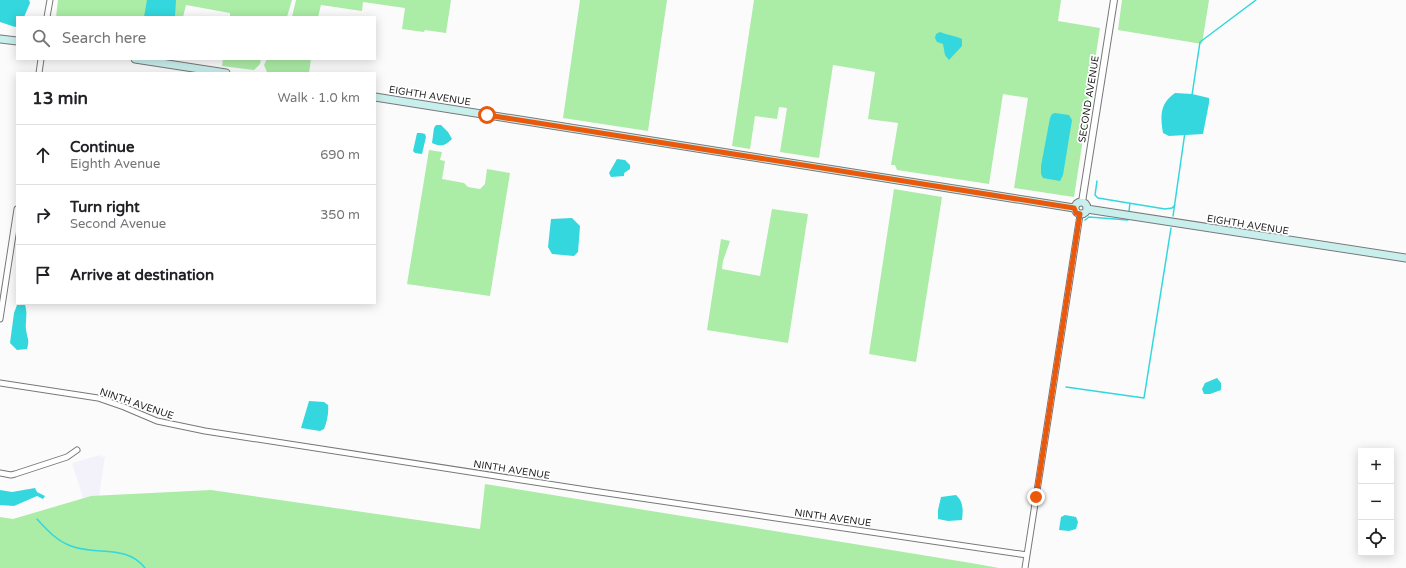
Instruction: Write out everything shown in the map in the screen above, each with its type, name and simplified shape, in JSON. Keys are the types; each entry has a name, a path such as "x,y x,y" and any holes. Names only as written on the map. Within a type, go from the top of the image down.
{"main road":[{"path":"0,38 16,41"},
{"path":"142,60 220,72"},
{"name":"EIGHTH AVENUE","path":"376,97 1074,208"},
{"path":"1082,202 1085,204 1087,209 1084,213 1080,214 1076,213 1074,208 1076,204 1082,202"},
{"name":"EIGHTH AVENUE","path":"1087,209 1406,258"}],"street":[{"path":"47,16 50,0"},
{"name":"SECOND AVENUE","path":"1082,202 1114,0"},
{"path":"39,72 41,60"},
{"path":"1025,568 1080,214"},
{"path":"0,319 16,215"},
{"name":"NINTH AVENUE","path":"0,383 98,398 157,421 189,429 593,491 1027,555"},
{"path":"0,474 15,474 67,457 77,450"}],"shaded area":[{"path":"100,455 101,457 105,456 99,496 83,498 72,463"}],"green space":[{"path":"58,0 292,0 287,16 230,16 230,13 186,5 183,16 56,16"},
{"path":"296,0 451,0 446,33 402,29 405,8 363,2 362,11 321,5 318,16 292,16"},
{"path":"580,0 667,0 648,131 563,118"},
{"path":"754,0 1061,0 1058,21 1100,28 1074,197 1014,188 1028,98 1003,94 989,184 897,170 895,165 891,165 898,123 868,119 875,72 833,65 819,158 780,152 787,108 779,107 777,119 755,116 750,149 732,146"},
{"path":"1122,0 1209,0 1202,44 1118,30"},
{"path":"223,60 261,60 260,64 254,70 222,66"},
{"path":"266,60 311,60 309,72 267,72 264,65"},
{"path":"429,150 442,152 440,160 445,161 442,179 464,183 468,187 480,189 485,184 487,169 510,173 490,296 407,284"},
{"path":"894,189 942,197 916,362 869,354"},
{"path":"772,209 808,214 788,343 707,330 721,239 730,241 723,261 722,269 760,276"},
{"path":"485,484 999,568 0,568 0,517 13,519 91,496 211,490 480,529"}],"water":[{"path":"0,0 29,0 30,3 24,16 16,16 16,26 0,22"},
{"path":"147,0 176,0 175,16 144,16"},
{"path":"940,32 962,39 962,46 949,60 945,55 943,44 937,42 935,38 936,34"},
{"path":"1175,93 1192,94 1209,98 1203,134 1169,136 1163,133 1162,110 1166,101"},
{"path":"1052,114 1069,115 1072,120 1063,175 1060,181 1043,178 1041,174 1041,166 1050,118"},
{"path":"436,125 441,125 452,139 445,144 440,145 432,143 434,128"},
{"path":"417,133 425,134 426,137 422,154 415,153 413,151"},
{"path":"617,159 625,160 630,165 630,169 624,173 624,176 611,177 609,173"},
{"path":"572,218 580,226 578,252 574,256 552,254 548,247 551,219"},
{"path":"17,305 25,305 26,308 27,349 17,350 10,343 14,313"},
{"path":"1217,378 1221,383 1221,390 1210,394 1204,394 1202,389 1205,383"},
{"path":"309,401 324,402 328,405 326,423 324,429 320,431 301,428"},
{"path":"35,488 37,492 45,496 43,499 37,496 14,506 0,505 0,490 12,492"},
{"path":"956,495 962,504 962,520 948,521 938,519 938,510 941,497"},
{"path":"1065,515 1076,517 1078,522 1076,529 1069,531 1059,530 1061,517"}],"waterway":[{"path":"1192,95 1200,42 1256,0"},
{"path":"1173,216 1185,132"},
{"path":"1097,181 1095,195 1098,198 1165,209 1172,208 1175,205"},
{"path":"1129,211 1130,203"},
{"path":"1085,220 1089,217 1128,220"},
{"path":"1066,387 1144,398 1171,228"},
{"path":"37,519 52,535 66,544 81,549 120,553 129,556 145,568"}],"route":[{"path":"487,115 919,182 1074,208 1075,212 1080,214 1036,497"}]}
